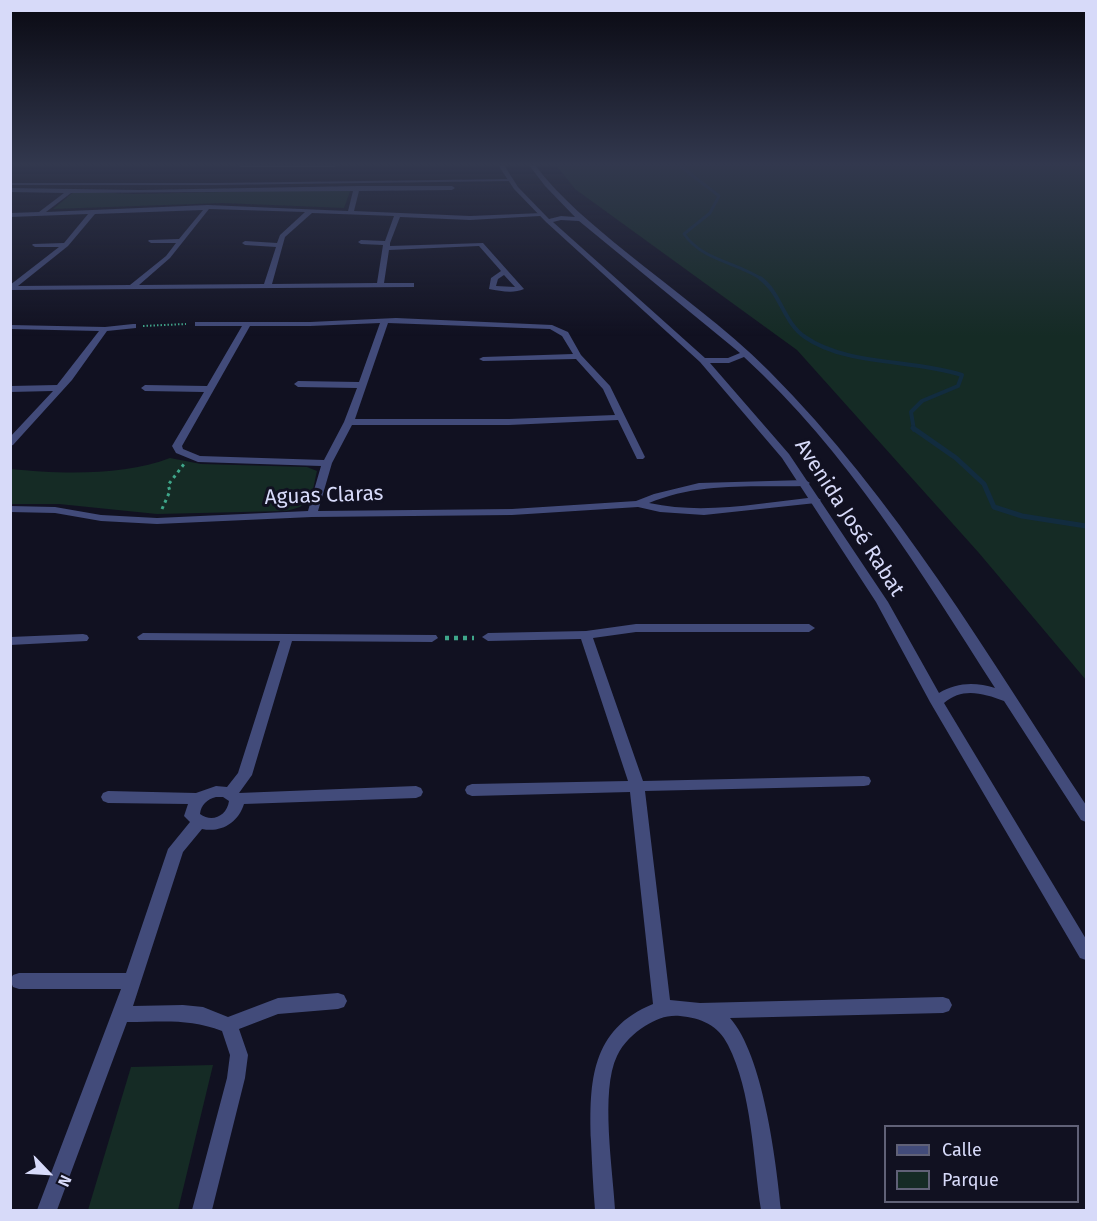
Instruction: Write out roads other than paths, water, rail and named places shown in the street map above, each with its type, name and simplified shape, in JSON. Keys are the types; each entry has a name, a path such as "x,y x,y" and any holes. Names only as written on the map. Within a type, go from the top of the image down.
{"street":[{"path":"11,288 66,245 85,222"},
{"path":"131,288 168,257 196,222"},
{"path":"267,287 282,236 298,222"},
{"path":"380,285 387,245 395,222"},
{"name":"Avenida José Rabat","path":"550,222 703,360 774,440 805,483 882,602 937,702 1086,953"},
{"name":"Avenida José Rabat","path":"585,222 745,354 816,427 903,536 1086,816"},
{"path":"152,241 181,241"},
{"path":"245,243 279,245"},
{"path":"361,243 481,244 505,272"},
{"path":"35,245 66,245"},
{"path":"11,288 411,285"},
{"path":"312,514 327,463 349,422 385,320"},
{"path":"198,324 385,320 546,325 565,334 579,356 607,388 639,457"},
{"path":"247,324 177,446 179,451 190,457 327,463"},
{"path":"10,327 105,329 133,326"},
{"path":"10,443 60,388 105,329"},
{"path":"703,360 729,361 745,354"},
{"path":"483,359 579,356"},
{"path":"298,384 362,385"},
{"path":"10,389 60,388"},
{"path":"145,388 210,389"},
{"path":"349,422 509,422 621,417"},
{"name":"Aguas Claras","path":"638,504 655,495 691,487 805,483"},
{"name":"Aguas Claras","path":"10,509 55,510 101,518 157,521 312,514 512,512 638,504 658,509 707,511 816,500"},
{"path":"488,638 586,635 636,628 809,628"},
{"path":"586,635 637,785 662,1007"},
{"path":"143,637 432,638"},
{"path":"10,641 83,638"},
{"path":"287,639 245,775 234,796 237,808 221,823 209,825 198,823 192,816 192,808 198,799 209,793 220,791 234,796 416,792"},
{"path":"937,702 945,695 964,688 983,688 1007,697"},
{"path":"472,789 864,781"},
{"path":"108,797 198,799"},
{"path":"47,1210 132,981 176,849 198,823"},
{"path":"19,981 132,981"},
{"path":"228,1025 278,1006 338,1001"},
{"path":"605,1210 601,1086 605,1061 615,1042 629,1025 662,1007 704,1010 943,1005"},
{"path":"704,1010 719,1021 733,1036 750,1080 771,1210"},
{"path":"120,1014 183,1012 216,1018 228,1025 236,1039 239,1055 236,1078 202,1210"}],"waterway":[{"path":"699,222 684,234 692,243 711,256 761,279"},
{"path":"761,279 773,291 798,331 822,346 860,358 923,366 962,375 958,386 922,401 911,412 914,429"},
{"path":"914,429 956,458 984,484 994,507 1022,516 1086,526"}]}
